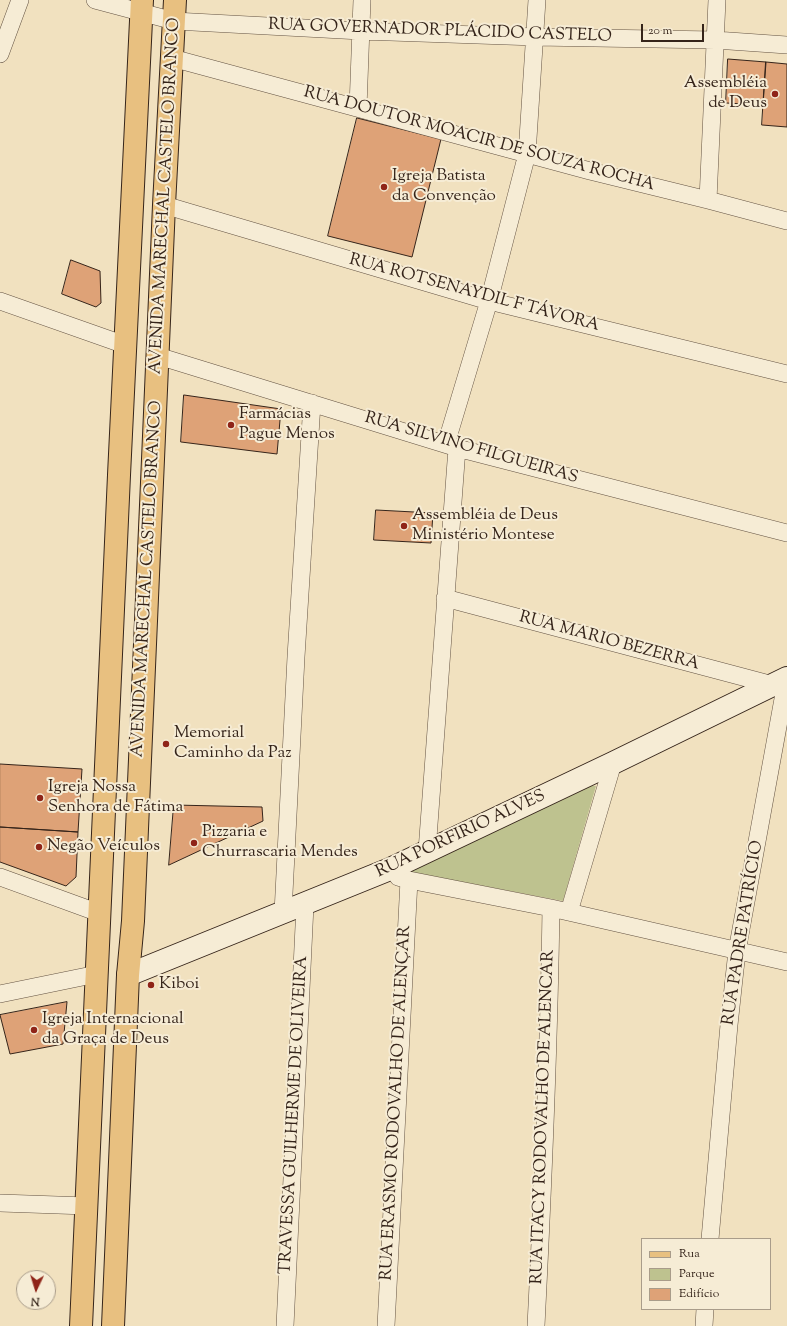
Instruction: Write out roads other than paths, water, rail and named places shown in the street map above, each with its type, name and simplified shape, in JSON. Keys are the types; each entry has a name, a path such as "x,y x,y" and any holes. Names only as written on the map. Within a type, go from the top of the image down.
{"main road":[{"name":"AVENIDA MARECHAL CASTELO BRANCO","path":"81,1326 125,345 142,6"},
{"name":"AVENIDA MARECHAL CASTELO BRANCO","path":"112,1326 128,975 133,921 164,205 174,10"}],"street":[{"path":"0,54 20,0"},
{"name":"RUA GOVERNADOR PLÁCIDO CASTELO","path":"95,0 142,6 158,18 174,10 361,31 715,40 787,45"},
{"path":"358,108 362,0"},
{"path":"427,851 445,598 452,446 488,301 528,154 537,0"},
{"path":"708,200 717,0"},
{"name":"RUA DOUTOR MOACIR DE SOUZA ROCHA","path":"172,58 590,171 787,221"},
{"name":"RUA ROTSENAYDIL F TÁVORA","path":"164,205 488,301 787,374"},
{"path":"0,301 125,345"},
{"name":"RUA SILVINO FILGUEIRAS","path":"158,356 452,446 787,533"},
{"path":"283,913 296,657 312,403"},
{"name":"RUA MARIO BEZERRA","path":"445,598 783,680"},
{"name":"RUA PORFIRIO ALVES","path":"128,975 382,872 613,763 783,680"},
{"name":"RUA PADRE PATRÍCIO","path":"710,1238 737,951 783,680"},
{"path":"569,912 613,763"},
{"path":"382,872 409,880 551,908 787,962"},
{"path":"0,877 99,913"},
{"name":"RUA ERASMO RODOVALHO DE ALENÇAR","path":"386,1326 409,880"},
{"name":"TRAVESSA GUILHERME DE OLIVEIRA","path":"285,1326 305,904"},
{"name":"RUA ITACY RODOVALHO DE ALENCAR","path":"536,1326 544,1158 550,988 551,908"},
{"path":"0,994 97,974"},
{"path":"0,1203 87,1206"},
{"path":"704,1326 705,1310"}],"place":[{"name":"Assembléia de Deus","path":"775,94"},
{"name":"Igreja Batista da Convenção","path":"384,187"},
{"name":"Farmácias Pague Menos","path":"231,425"},
{"name":"Assembléia de Deus Ministério Montese","path":"404,526"},
{"name":"Memorial Caminho da Paz","path":"166,744"},
{"name":"Igreja Nossa Senhora de Fátima","path":"40,798"},
{"name":"Pizzaria e Churrascaria Mendes","path":"194,843"},
{"name":"Negão Veículos","path":"39,847"},
{"name":"Kiboi","path":"151,985"},
{"name":"Igreja Internacional da Graça de Deus","path":"34,1030"}]}
